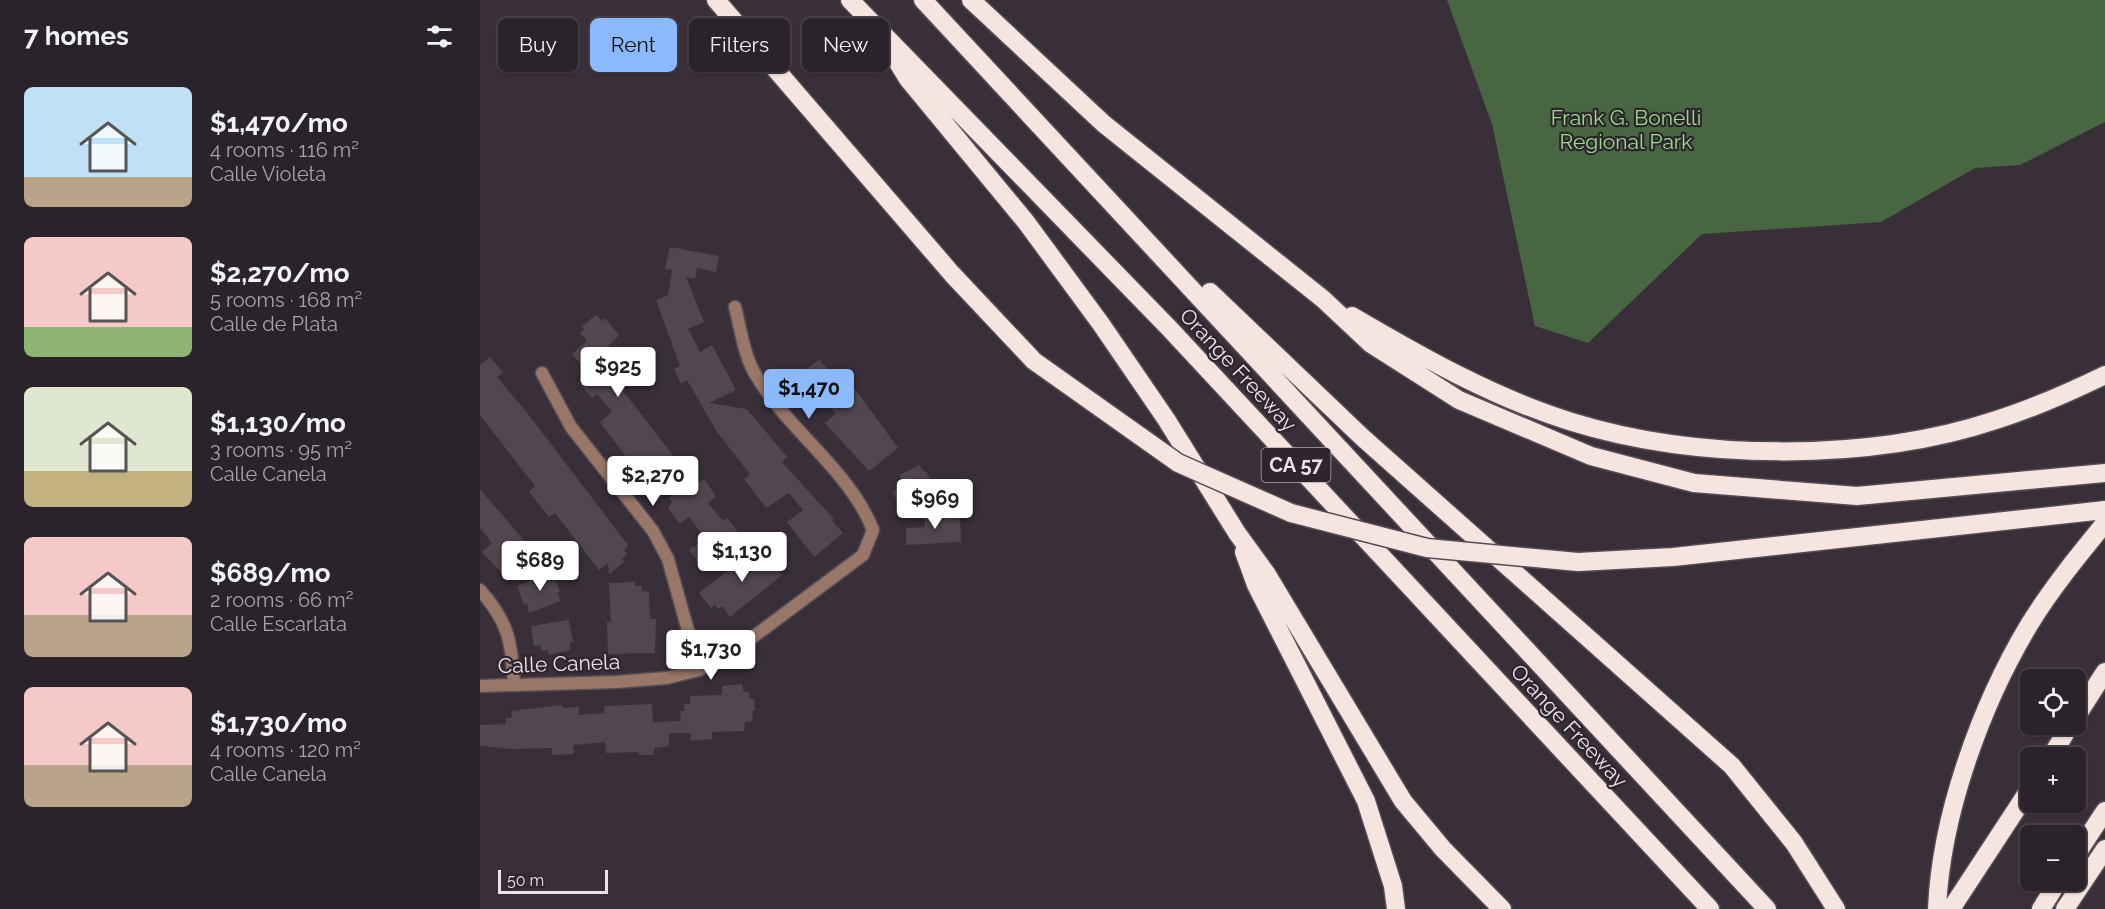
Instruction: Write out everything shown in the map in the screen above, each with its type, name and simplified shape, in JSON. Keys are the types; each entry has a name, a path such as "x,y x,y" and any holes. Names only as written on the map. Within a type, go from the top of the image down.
{"highway":[{"path":"716,0 952,274 1034,360 1178,463 1291,513 1427,548 1578,562 1673,557 2105,510"},
{"name":"Orange Freeway","path":"850,0 868,18"},
{"name":"Orange Freeway","path":"923,0 1767,909"},
{"path":"970,0 1104,124 1323,299 1371,344 1459,400 1591,456 1694,483 1857,496 2105,473"},
{"name":"Orange Freeway","path":"889,39 1169,328 1710,909"},
{"path":"889,48 908,79 1026,222 1101,324 1166,419 1237,533 1266,573 1403,801 1443,849 1502,909"},
{"path":"1121,212 1268,344 1362,437 1732,766 1794,843 1836,909"},
{"path":"1323,299 1462,377 1570,422 1638,439 1716,449 1819,450 1910,441 1994,421 2057,399 2105,375"},
{"path":"1937,909 1947,841 1961,782 1981,723 2029,626 2065,572 2105,523"},
{"path":"1237,533 1256,585 1366,801 1393,886 1396,909"},
{"path":"2086,701 2105,672"},
{"path":"1951,909 2020,804"},
{"path":"2086,840 2105,811"},
{"path":"2065,909 2105,849"},
{"path":"2040,909 2052,891"}],"street":[{"name":"Calle Canela","path":"480,686 667,678 699,670 733,652 863,555 873,530 864,506 778,407 756,376 745,349 735,307"},
{"path":"542,373 570,427 653,531 668,559 699,670"},
{"path":"480,590 493,604 510,639 514,685"}],"green space":[{"name":"Frank G. Bonelli Regional Park","path":"1447,0 2105,0 2105,122 2020,165 1975,168 1881,222 1702,234 1588,343 1535,326 1492,124"}],"building":[{"path":"670,247 719,256 716,272 697,268 695,279 686,277 704,322 688,329 700,352 712,345 736,390 709,403 747,409 787,457 782,462 833,518 833,522 843,533 814,557 787,522 803,510 789,493 766,508 744,479 750,474 717,432 687,380 681,383 674,369 680,366 656,300 668,295 672,270 665,269"},
{"path":"596,315 602,321 605,318 619,335 609,345 630,370 622,376 627,383 621,388 675,458 661,470 658,466 654,469 651,465 639,474 600,422 612,412 597,394 592,398 579,383 590,375 572,354 587,341 580,333 584,330 582,326"},
{"path":"490,357 503,373 497,377 628,545 624,550 627,554 622,559 624,562 609,574 608,563 599,570 555,513 549,517 529,492 535,486 480,415 480,365"},
{"path":"819,360 850,393 855,389 898,448 869,471 825,423 836,414 821,397 809,406 797,390 801,385 798,381 804,376 801,373"},
{"path":"919,465 924,472 926,471 936,490 902,509 892,492 899,487 896,482 902,479 899,475"},
{"path":"691,478 696,484 704,479 716,496 708,503 723,521 727,518 738,532 699,563 689,550 705,538 689,517 680,524 668,508 672,502 669,498 675,494 672,490"},
{"path":"480,489 534,552 505,576 482,552 492,543 480,528"},
{"path":"949,511 950,519 960,518 961,542 906,545 906,528 925,527 924,512"},
{"path":"759,546 782,575 730,617 722,606 718,609 715,605 711,608 699,593"},
{"path":"553,572 560,592 558,593 560,601 529,613 527,603 524,605 517,586"},
{"path":"635,582 635,586 642,586 642,591 649,592 650,619 656,619 655,653 608,654 607,622 611,622 609,583"},
{"path":"569,620 573,642 570,642 570,650 549,655 548,650 542,651 540,645 534,646 531,626"},
{"path":"742,684 744,692 749,692 750,699 754,699 755,711 752,711 753,721 745,722 744,731 712,732 712,739 691,741 691,733 669,733 669,746 654,748 654,755 639,755 638,752 606,753 605,742 573,745 574,754 552,755 552,748 513,749 480,746 480,725 506,724 506,718 512,718 511,711 561,705 564,708 579,707 579,715 605,713 604,706 652,704 653,722 681,721 680,711 685,711 684,704 690,704 690,696 722,695 722,686"}]}
